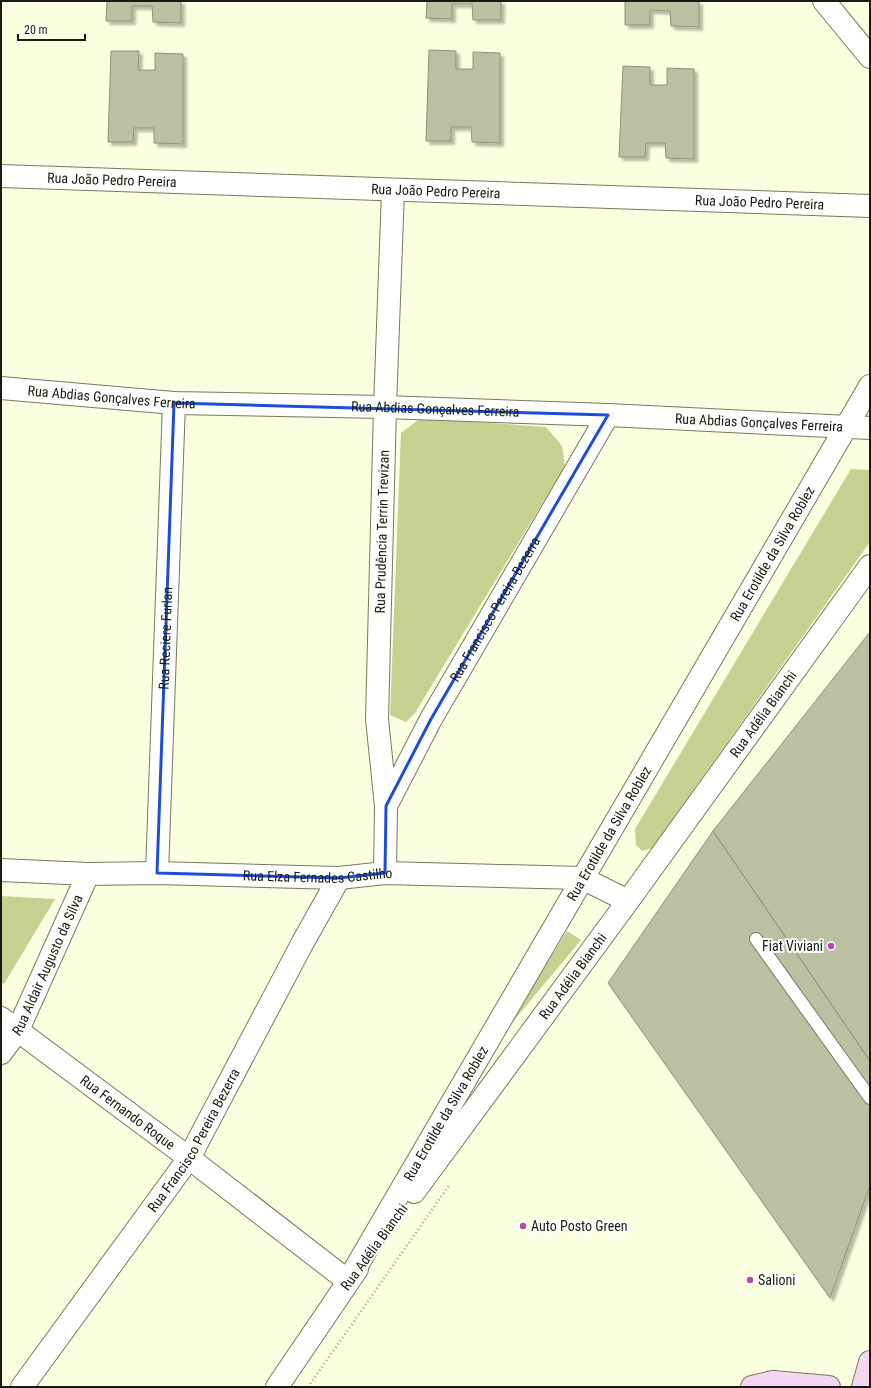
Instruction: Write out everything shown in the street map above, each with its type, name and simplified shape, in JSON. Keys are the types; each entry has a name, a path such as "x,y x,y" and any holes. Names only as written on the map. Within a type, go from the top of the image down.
{"street":[{"path":"824,1 870,57"},
{"name":"Rua João Pedro Pereira","path":"1,176 870,206"},
{"name":"Rua Prudência Terrin Trevizan","path":"386,873 386,806 377,719 385,407 393,190"},
{"name":"Rua Erotilde da Silva Roblez","path":"348,1281 870,386"},
{"name":"Rua Abdias Gonçalves Ferreira","path":"1,388 174,403 385,407 608,415 870,428"},
{"name":"Rua Reciere Furlan","path":"157,873 174,403"},
{"name":"Rua Francisco Pereira Bezerra","path":"386,806 431,719 608,415"},
{"name":"Rua Adélia Bianchi","path":"277,1387 348,1281 628,901 870,566"},
{"name":"Rua Elza Fernades Castilho","path":"1,870 88,874 157,873 339,878 386,873 582,878 628,901"},
{"name":"Rua Aldair Augusto da Silva","path":"1,1053 10,1024 88,874"},
{"name":"Rua Francisco Pereira Bezerra","path":"22,1387 190,1158 303,942 339,878"},
{"name":"Rua Fernando Roque","path":"10,1024 190,1158 348,1281"},
{"path":"863,1387 870,1362"},
{"path":"752,1387 773,1382 829,1387"}],"lane":[{"path":"756,939 870,1098"}],"highlighted area":[{"path":"174,403 608,415 431,719 386,806 385,873 339,878 157,873"}],"green space":[{"path":"421,418 546,427 562,446 565,466 415,713 406,722 390,715 401,433"},
{"path":"851,469 870,470 870,542 652,848 642,851 636,845 635,829"},
{"path":"1,896 55,899 4,984 1,982"},
{"path":"567,931 581,940 506,1030"}],"building":[{"path":"107,1 181,1 181,23 153,22 152,6 132,6 132,21 106,21"},
{"path":"427,1 501,1 501,20 473,20 472,4 452,4 452,19 426,18"},
{"path":"625,1 699,1 699,27 671,26 670,11 650,10 650,25 625,25"},
{"path":"429,50 456,51 456,69 473,69 473,52 500,53 500,143 472,142 471,127 451,127 451,141 426,141"},
{"path":"111,51 139,51 138,70 155,70 155,53 183,54 183,144 154,143 154,128 134,128 133,142 108,142"},
{"path":"623,66 650,67 650,85 667,85 667,68 694,69 694,159 666,158 665,143 646,143 645,157 619,157"},
{"name":"Fiat Viviani","path":"870,632 870,1061 713,831"},
{"path":"713,831 870,1061 870,1185 830,1298 608,983"}],"place":[{"name":"Fiat Viviani","path":"831,946"},
{"name":"Auto Posto Green","path":"523,1226"},
{"name":"Salioni","path":"750,1280"}]}
